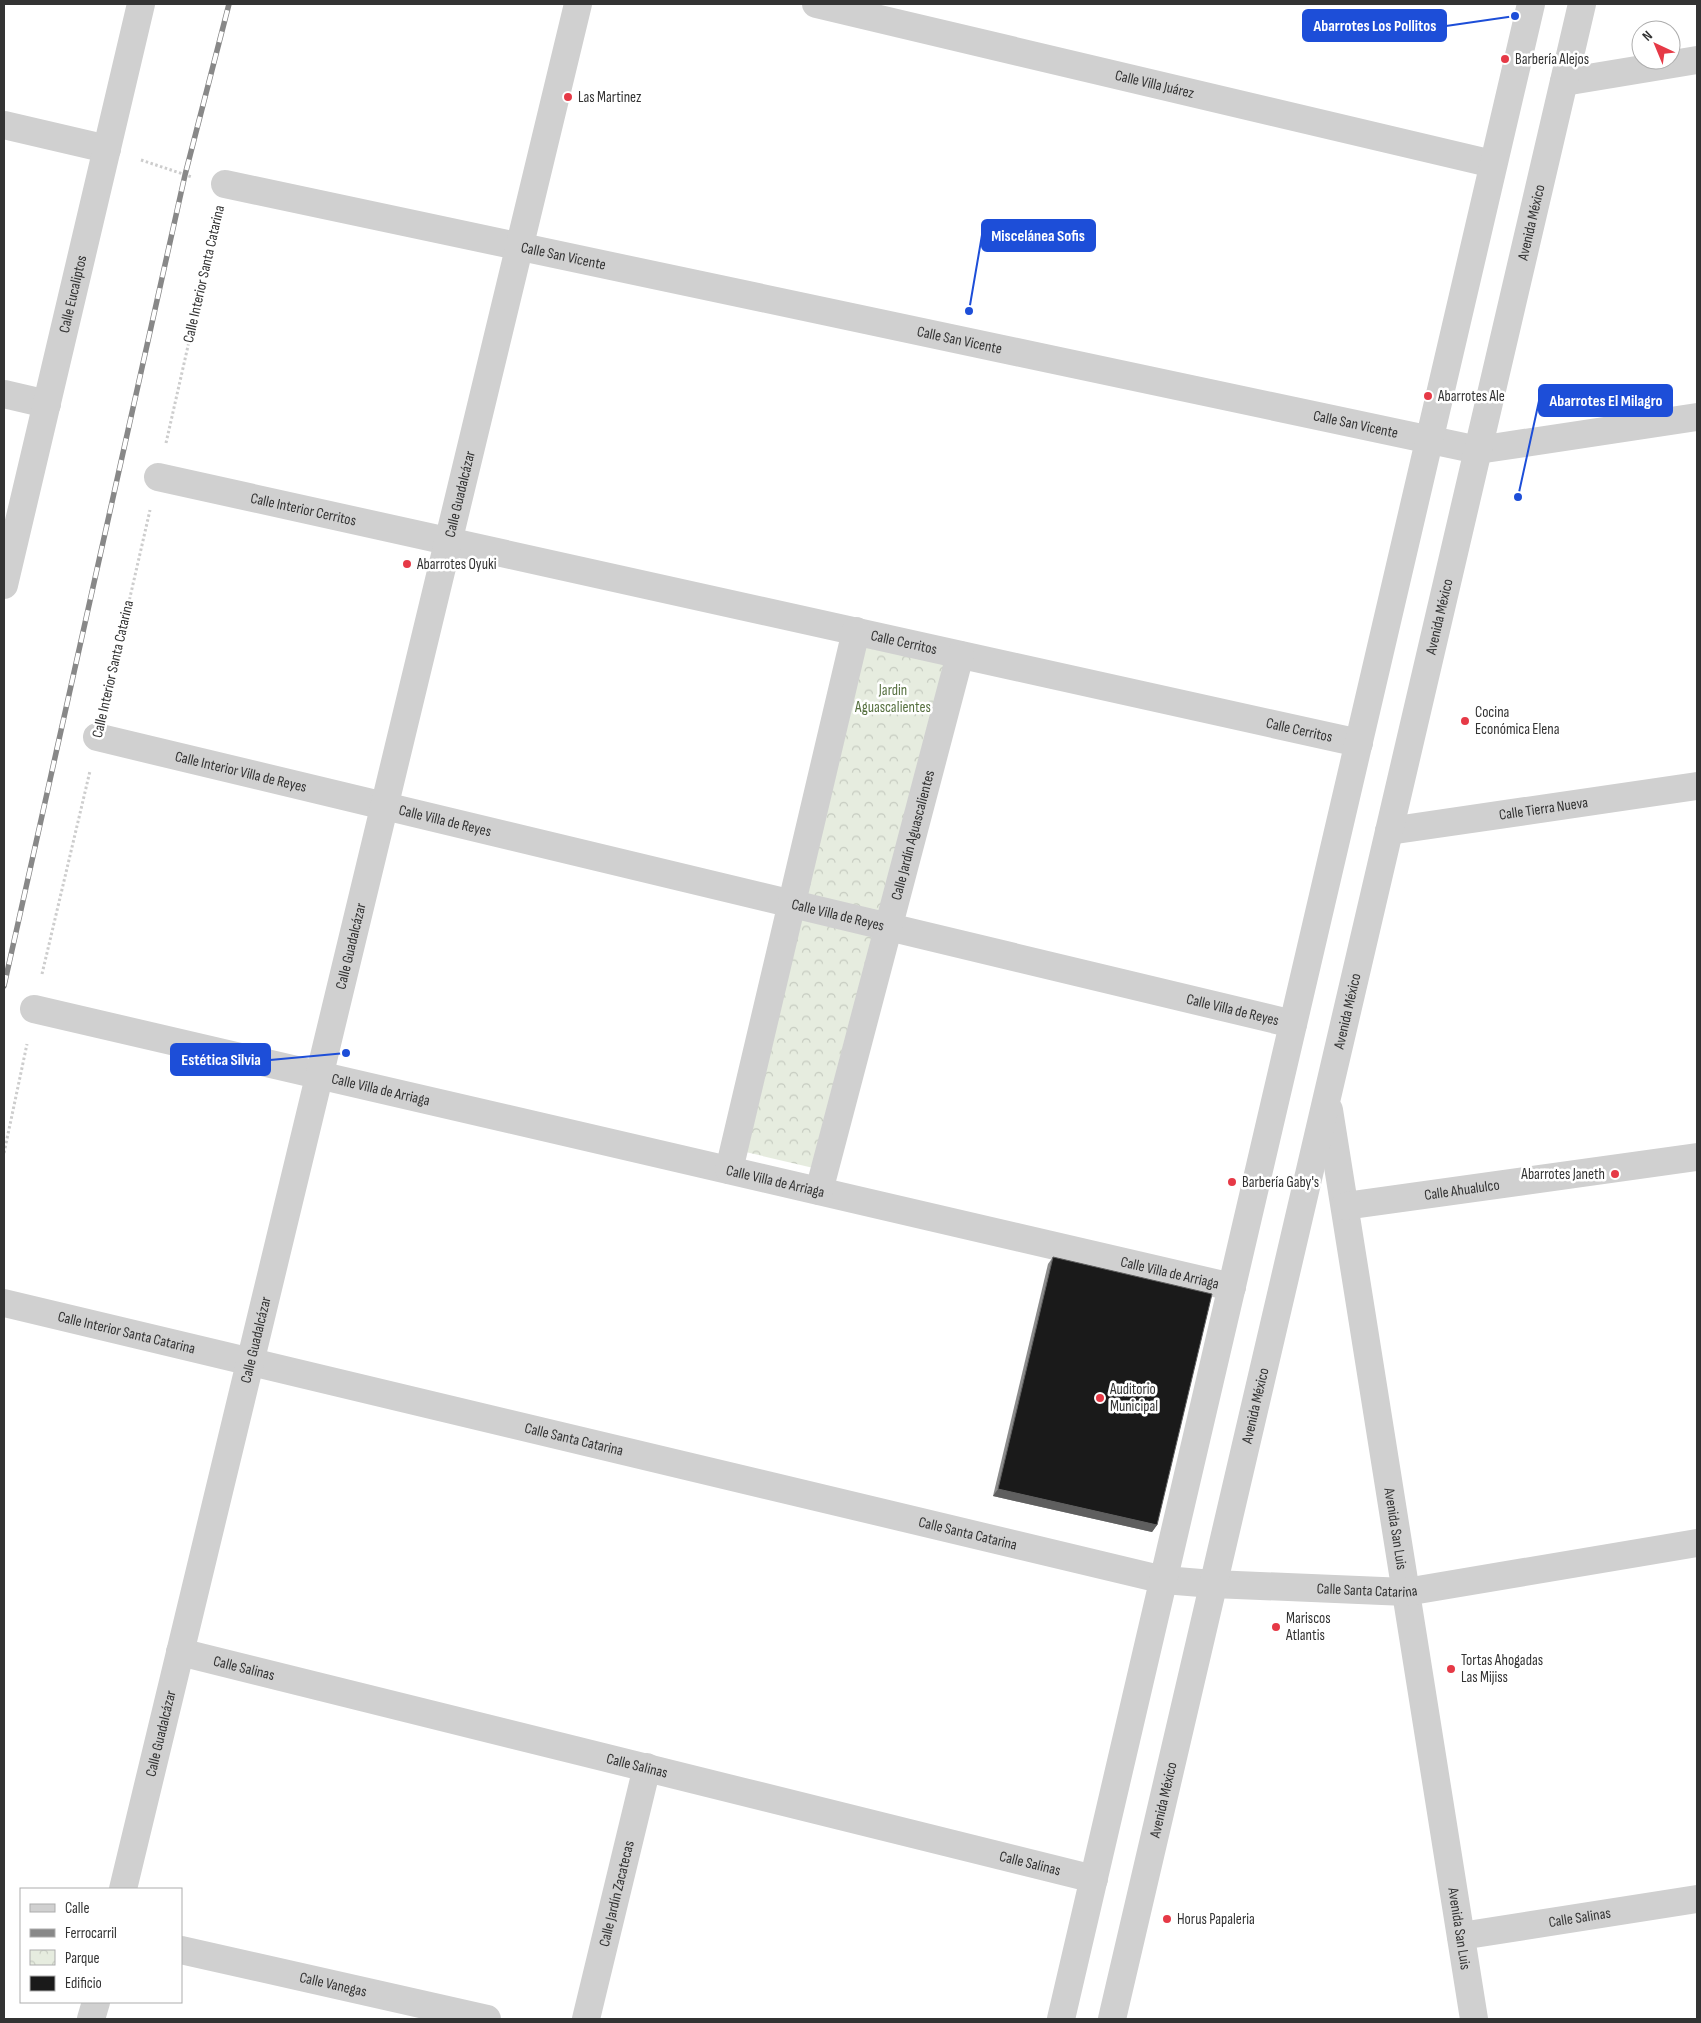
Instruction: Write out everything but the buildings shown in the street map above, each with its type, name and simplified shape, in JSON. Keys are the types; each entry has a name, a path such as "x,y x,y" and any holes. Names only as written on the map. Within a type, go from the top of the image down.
{"street":[{"name":"Calle Eucaliptos","path":"4,585 141,4"},
{"name":"Calle Guadalcázar","path":"123,1888 578,4"},
{"name":"Calle Villa Juárez","path":"816,4 1494,164"},
{"path":"1061,2019 1531,4"},
{"name":"Avenida México","path":"1112,2019 1582,4"},
{"path":"1564,82 1697,60"},
{"path":"4,125 107,149"},
{"name":"Calle San Vicente","path":"225,184 1478,450 1697,417"},
{"path":"4,394 47,404"},
{"name":"Calle Interior Cerritos","path":"158,477 448,541"},
{"name":"Calle Cerritos","path":"448,541 1359,743"},
{"path":"729,1170 856,632"},
{"name":"Calle Jardín Aguascalientes","path":"819,1191 960,655"},
{"name":"Calle Interior Villa de Reyes","path":"97,738 384,806"},
{"name":"Calle Tierra Nueva","path":"1389,831 1697,786"},
{"name":"Calle Villa de Reyes","path":"384,806 1293,1024"},
{"name":"Calle Villa de Arriaga","path":"34,1009 1232,1287"},
{"name":"Avenida San Luis","path":"1327,1097 1474,2019"},
{"name":"Calle Ahualulco","path":"1345,1206 1697,1157"},
{"name":"Calle Interior Santa Catarina","path":"4,1303 250,1361"},
{"name":"Calle Santa Catarina","path":"250,1361 1164,1580 1213,1584 1406,1592 1697,1543"},
{"name":"Calle Salinas","path":"180,1652 1094,1879"},
{"name":"Calle Jardín Zacatecas","path":"586,2019 647,1768"},
{"name":"Calle Salinas","path":"1461,1936 1697,1899"},
{"name":"Calle Vanegas","path":"182,1950 487,2019"},
{"path":"92,2019 96,2003"}],"path":[{"path":"107,149 185,175 225,184"},
{"name":"Calle Interior Santa Catarina","path":"4,1153 34,1009 225,184"}],"green space":[{"name":"Jardin Aguascalientes","path":"862,643 947,664 822,1170 737,1150"}],"railway":[{"path":"4,986 185,175 229,4"}],"place":[{"name":"Abarrotes Los Pollitos","path":"1515,16"},
{"name":"Barbería Alejos","path":"1505,59"},
{"name":"Las Martinez","path":"568,97"},
{"name":"Miscelánea Sofis","path":"969,311"},
{"name":"Abarrotes Ale","path":"1428,396"},
{"name":"Abarrotes El Milagro","path":"1518,497"},
{"name":"Abarrotes Oyuki","path":"407,564"},
{"name":"Cocina Económica Elena","path":"1465,721"},
{"name":"Estética Silvia","path":"346,1053"},
{"name":"Abarrotes Janeth","path":"1615,1174"},
{"name":"Barbería Gaby's","path":"1232,1182"},
{"name":"Auditorio Municipal","path":"1100,1398"},
{"name":"Mariscos Atlantis","path":"1276,1627"},
{"name":"Tortas Ahogadas Las Mijiss","path":"1451,1669"},
{"name":"Horus Papaleria","path":"1167,1919"}]}
